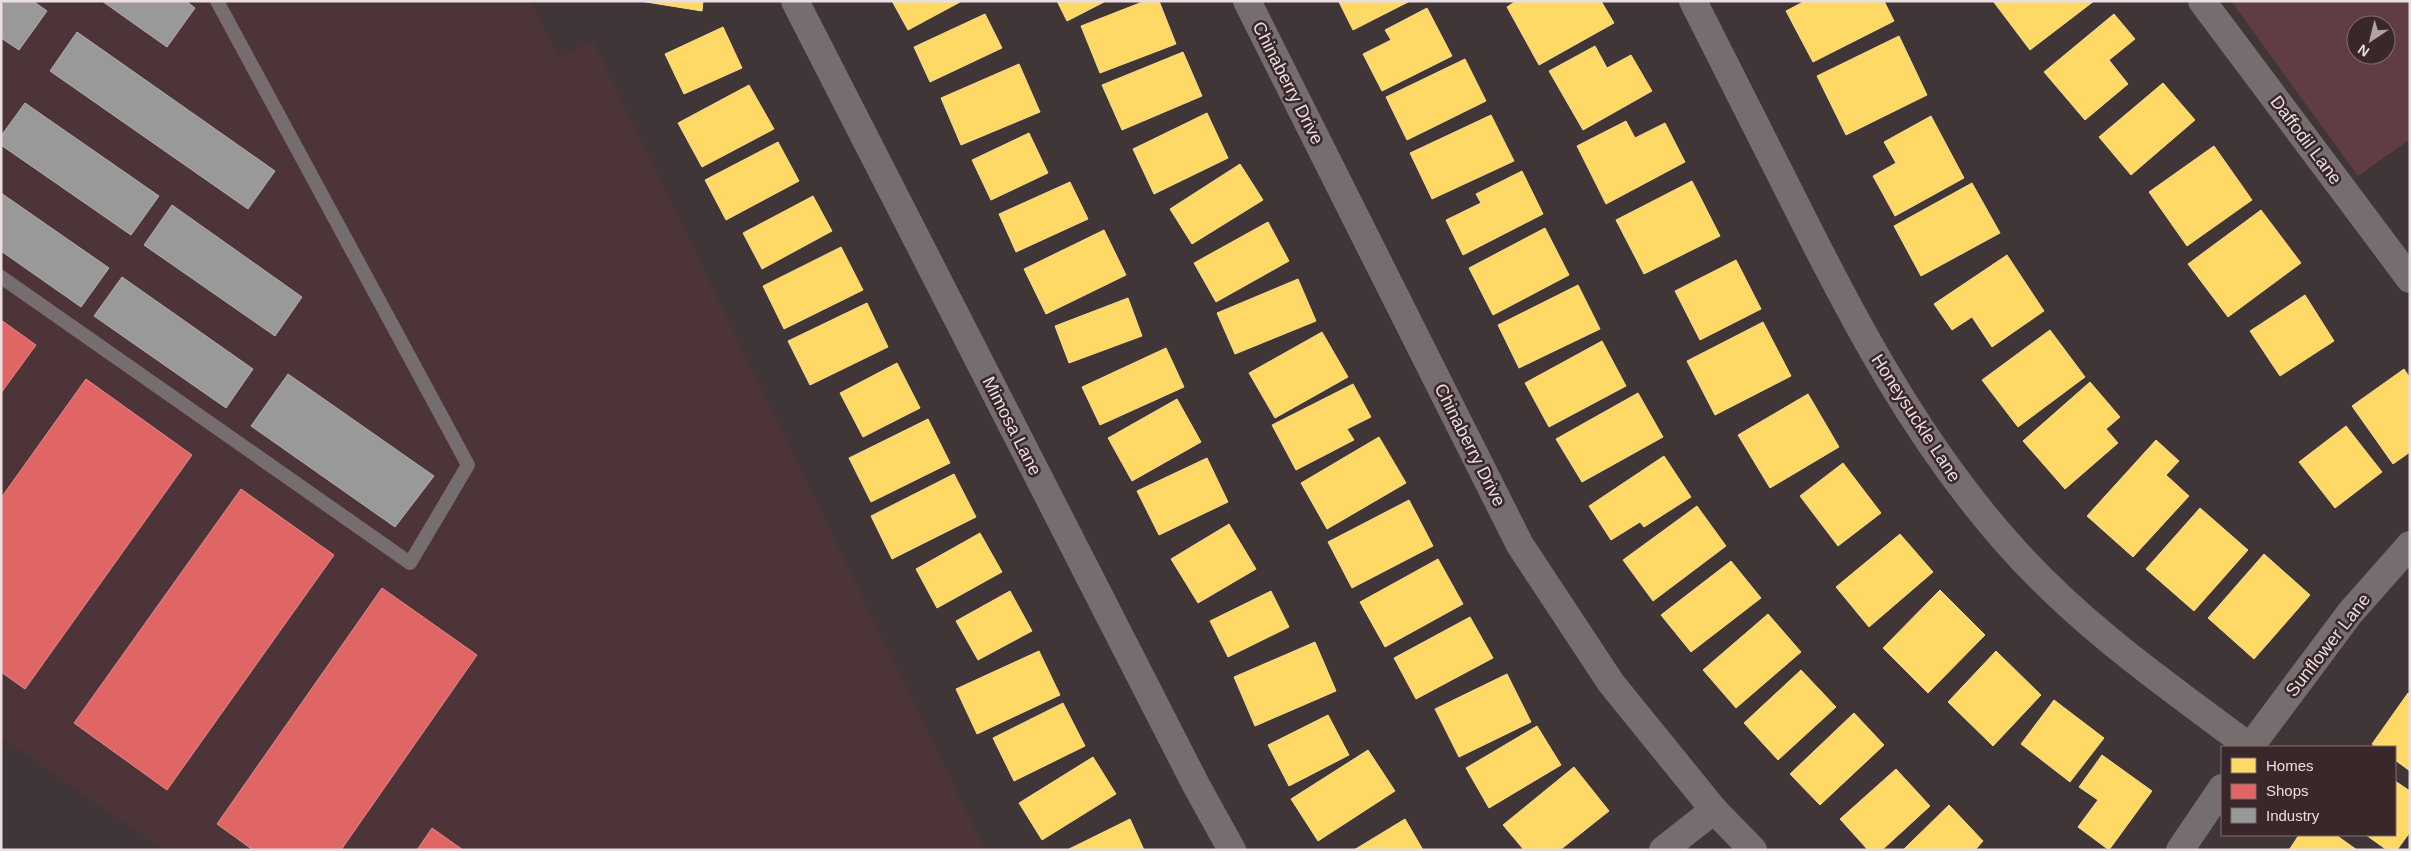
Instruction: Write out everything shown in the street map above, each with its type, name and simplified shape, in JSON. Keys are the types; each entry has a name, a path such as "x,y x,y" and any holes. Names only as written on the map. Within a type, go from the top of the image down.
{"street":[{"name":"Mimosa Lane","path":"795,1 1191,776 1232,850"},
{"name":"Chinaberry Drive","path":"1247,1 1520,545 1611,683 1714,810 1753,850"},
{"name":"Honeysuckle Lane","path":"1692,1 1845,304 1882,367 1959,483 2003,539 2059,597 2120,651 2249,746"},
{"name":"Daffodil Lane","path":"2202,1 2410,279"},
{"name":"Sunflower Lane","path":"2251,746 2350,614 2410,545"},
{"path":"2180,850 2221,789"},
{"path":"1663,850 1714,810"}],"lane":[{"path":"1,277 410,563 468,465 217,1"}],"shaded area":[{"path":"1,1 530,1 558,57 593,41 985,850 163,850 1,737"},
{"path":"2231,1 2410,1 2410,139 2358,176"}],"building: Homes":[{"path":"640,1 703,1 702,11"},
{"path":"892,1 962,1 908,30"},
{"path":"1057,1 1106,1 1067,21"},
{"path":"1145,1 1159,1 1176,44 1100,73 1081,26"},
{"path":"1410,1 1353,30 1339,2"},
{"path":"1516,1 1601,1 1614,23 1539,65 1507,7"},
{"path":"1805,1 1884,1 1894,21 1813,62 1786,11"},
{"path":"1993,1 2094,1 2030,50"},
{"path":"1427,8 1452,56 1382,91 1363,54 1391,40 1385,30"},
{"path":"985,14 1002,48 930,82 914,47"},
{"path":"2114,14 2135,39 2109,60 2128,84 2085,120 2044,72"},
{"path":"723,27 742,68 684,94 665,54"},
{"path":"1899,36 1927,95 1846,135 1817,76"},
{"path":"1595,46 1607,68 1631,55 1652,91 1583,130 1549,71"},
{"path":"1183,52 1202,96 1122,130 1102,85"},
{"path":"1465,59 1486,101 1407,140 1386,97"},
{"path":"1019,64 1040,112 961,145 941,98"},
{"path":"2163,83 2195,120 2131,175 2099,137"},
{"path":"749,85 774,129 702,167 678,123"},
{"path":"1207,113 1228,158 1154,194 1133,149"},
{"path":"1491,115 1514,161 1432,199 1410,153"},
{"path":"1931,116 1964,178 1895,216 1873,176 1896,163 1884,142"},
{"path":"1626,121 1635,138 1665,123 1685,162 1606,204 1577,146"},
{"path":"1029,133 1048,173 991,200 972,160"},
{"path":"778,142 799,181 726,220 705,180"},
{"path":"2214,146 2252,200 2187,246 2149,192"},
{"path":"1240,164 1263,200 1192,244 1170,209"},
{"path":"1522,171 1543,214 1463,255 1446,220 1481,203 1476,194"},
{"path":"1692,181 1720,236 1644,274 1616,220"},
{"path":"1070,182 1088,219 1016,252 999,214"},
{"path":"1972,183 2000,233 1921,276 1894,226"},
{"path":"813,196 832,231 762,269 743,233"},
{"path":"2261,210 2301,263 2228,317 2188,264"},
{"path":"1268,222 1289,261 1216,302 1194,263"},
{"path":"1545,228 1569,275 1493,315 1469,268"},
{"path":"1104,230 1126,275 1046,314 1024,269"},
{"path":"841,247 863,290 784,329 763,286"},
{"path":"2007,255 2044,311 1992,347 1972,317 1952,330 1934,304"},
{"path":"1736,260 1761,309 1700,340 1675,291"},
{"path":"1298,279 1316,321 1235,354 1217,313"},
{"path":"1578,285 1600,329 1519,368 1498,325"},
{"path":"2305,295 2334,341 2280,376 2250,331"},
{"path":"1128,298 1142,336 1069,363 1055,326"},
{"path":"867,303 888,347 810,385 788,341"},
{"path":"1763,322 1791,376 1715,415 1687,361"},
{"path":"2050,330 2085,377 2018,427 1982,380"},
{"path":"1322,332 1348,377 1275,418 1249,373"},
{"path":"1602,341 1626,386 1549,427 1525,383"},
{"path":"1166,348 1184,387 1100,425 1082,387"},
{"path":"897,363 920,408 863,437 840,393"},
{"path":"2404,369 2410,378 2410,452 2393,464 2352,406"},
{"path":"2090,382 2120,417 2106,429 2118,443 2065,489 2023,441"},
{"path":"1353,384 1371,417 1347,429 1354,440 1296,470 1272,425"},
{"path":"1638,393 1663,437 1582,482 1556,439"},
{"path":"1808,394 1839,447 1770,488 1738,435"},
{"path":"1177,399 1201,442 1132,481 1108,438"},
{"path":"928,419 950,463 871,502 849,458"},
{"path":"2346,426 2382,472 2335,508 2299,462"},
{"path":"1379,437 1406,483 1327,529 1301,483"},
{"path":"2156,440 2179,461 2166,475 2189,496 2133,557 2087,516"},
{"path":"1664,456 1691,497 1644,527 1640,522 1611,540 1589,506"},
{"path":"1207,458 1228,502 1159,535 1137,491"},
{"path":"1843,463 1881,513 1838,546 1800,496"},
{"path":"954,474 976,517 892,559 871,516"},
{"path":"1409,500 1433,546 1352,588 1328,542"},
{"path":"1697,506 1726,546 1653,601 1623,560"},
{"path":"2200,508 2248,550 2194,611 2146,569"},
{"path":"1229,524 1256,569 1198,603 1171,559"},
{"path":"980,533 1002,572 937,608 916,569"},
{"path":"1900,534 1933,572 1869,627 1836,587"},
{"path":"2264,554 2310,595 2254,659 2208,618"},
{"path":"1438,559 1463,604 1385,647 1360,602"},
{"path":"1731,561 1761,598 1691,652 1661,615"},
{"path":"1940,590 1985,635 1928,693 1883,648"},
{"path":"1010,591 1032,631 978,660 956,621"},
{"path":"1271,591 1289,627 1228,657 1210,621"},
{"path":"1768,614 1801,652 1736,708 1703,670"},
{"path":"1470,617 1493,658 1416,699 1394,658"},
{"path":"1315,642 1336,691 1255,726 1234,677"},
{"path":"1039,651 1060,695 977,734 956,689"},
{"path":"1996,651 2041,695 1993,746 1948,702"},
{"path":"1801,670 1836,707 1778,760 1744,723"},
{"path":"1507,674 1531,722 1459,757 1435,709"},
{"path":"2408,693 2410,694 2410,771 2396,761 2396,746 2375,746 2372,744"},
{"path":"2054,700 2104,738 2070,782 2021,744"},
{"path":"1063,703 1085,746 1014,781 993,738"},
{"path":"1854,713 1884,745 1820,805 1790,774"},
{"path":"1328,715 1349,755 1289,786 1268,745"},
{"path":"1537,726 1561,765 1489,808 1466,768"},
{"path":"1368,750 1395,791 1318,841 1291,799"},
{"path":"2102,755 2152,791 2109,850 2078,827 2098,800 2079,787"},
{"path":"1093,757 1116,794 1042,840 1019,803"},
{"path":"1574,767 1609,811 1560,850 1524,850 1503,825"},
{"path":"1896,769 1930,806 1882,850 1868,850 1840,819"},
{"path":"2396,782 2410,791 2410,832 2397,850 2387,850 2367,836 2396,836"},
{"path":"1949,805 1983,841 1975,850 1903,850"},
{"path":"1130,819 1144,850 1067,850"},
{"path":"1405,819 1423,850 1354,850"},
{"path":"2298,836 2337,836 2357,850 2289,850"}],"building: Shops":[{"path":"1,320 36,345 1,393"},
{"path":"86,379 192,455 25,689 1,672 1,498"},
{"path":"241,489 334,555 167,790 74,723"},
{"path":"382,588 477,655 341,850 253,850 217,824"},
{"path":"432,828 463,850 417,850"}],"building: Industry":[{"path":"1,1 33,1 47,11 19,50 1,38"},
{"path":"102,1 186,1 195,8 167,47"},
{"path":"77,32 275,171 248,209 50,71"},
{"path":"25,103 159,196 131,235 1,145 1,136"},
{"path":"1,193 109,268 81,307 1,251"},
{"path":"172,205 302,297 275,336 144,245"},
{"path":"122,277 253,369 226,408 94,316"},
{"path":"288,374 434,476 395,527 251,426"}]}
